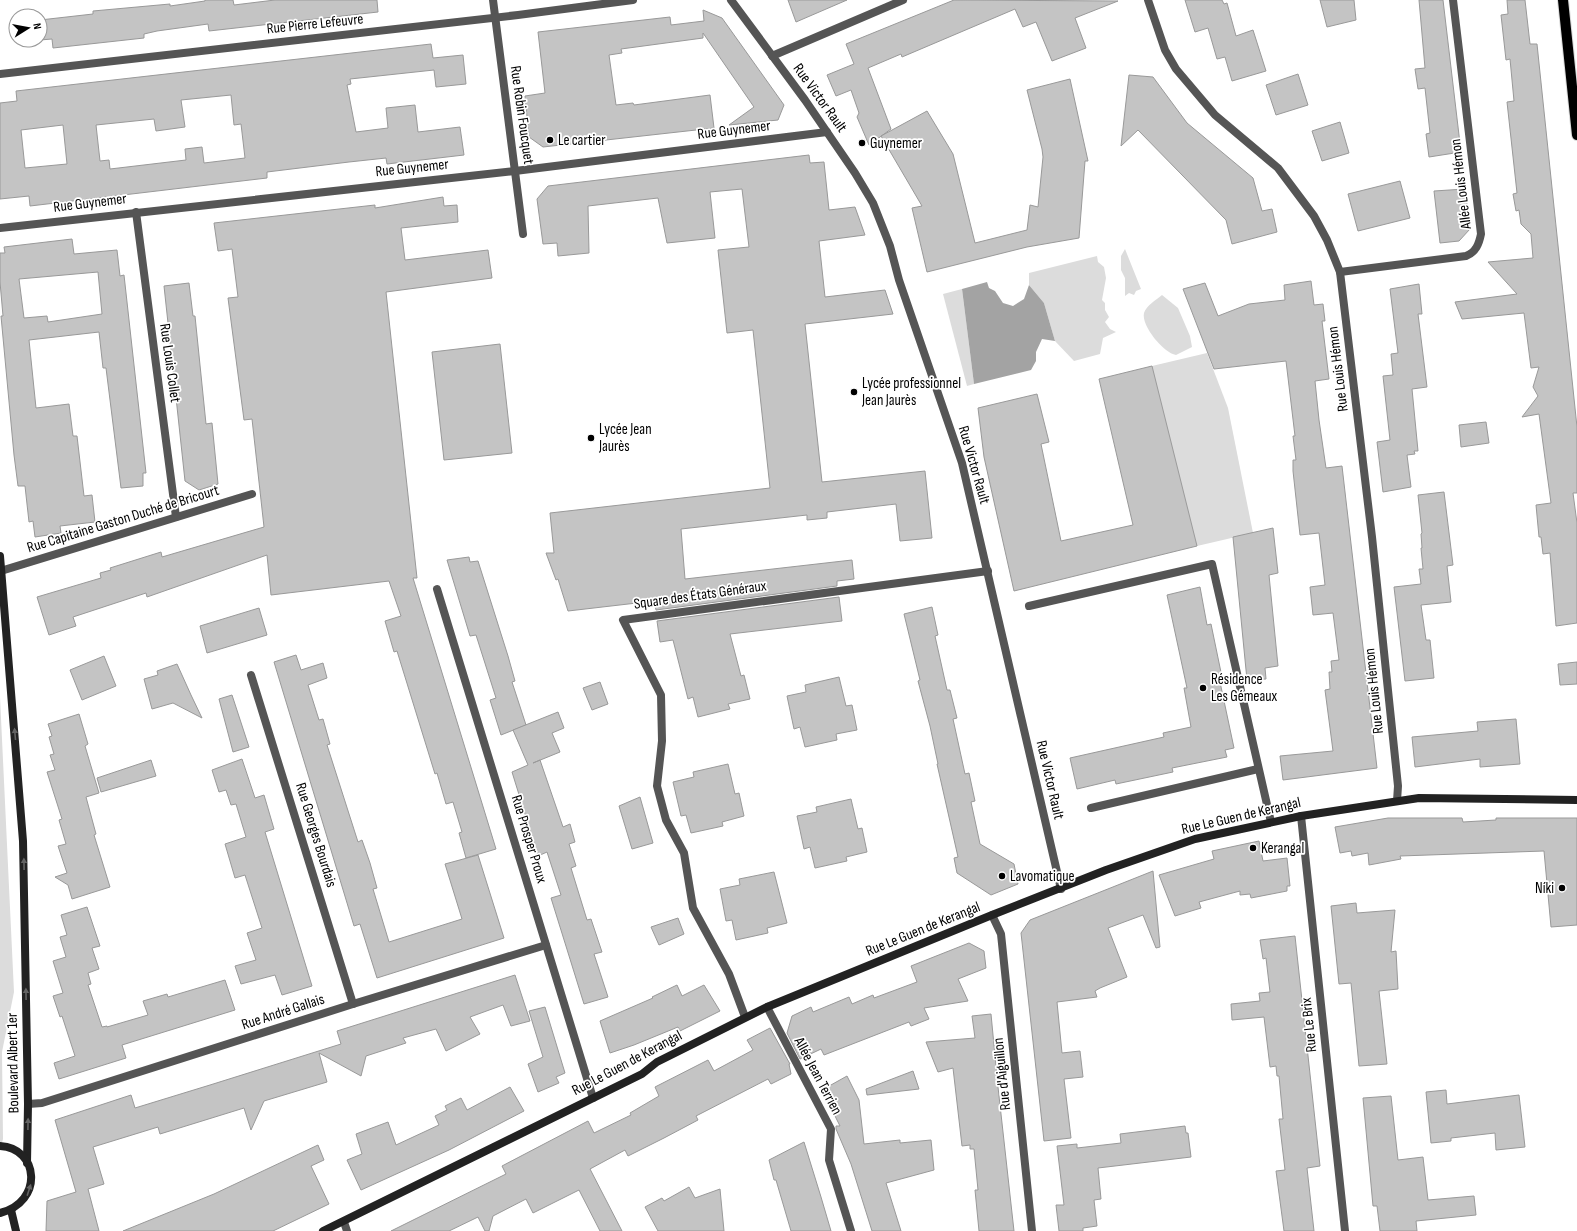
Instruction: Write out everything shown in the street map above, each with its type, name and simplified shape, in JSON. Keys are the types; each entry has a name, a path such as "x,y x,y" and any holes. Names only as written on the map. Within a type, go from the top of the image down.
{"main road":[{"path":"1563,0 1577,135"}],"street":[{"name":"Rue Robin Foucquet","path":"493,0 523,234"},
{"name":"Rue Pierre Lefeuvre","path":"0,74 496,18 633,0"},
{"name":"Rue Victor Rault","path":"730,0 827,132 873,203 890,246 899,280 962,463 1061,888"},
{"path":"772,56 903,0"},
{"name":"Rue Louis Hémon","path":"1148,0 1165,50 1176,69 1216,115 1278,168 1314,216 1327,240 1340,272 1372,537 1398,786 1397,801"},
{"name":"Allée Louis Hémon","path":"1340,272 1466,256 1472,254 1480,242 1481,234 1453,0"},
{"name":"Rue Guynemer","path":"0,228 515,171 827,132"},
{"name":"Rue Louis Collet","path":"136,212 176,518"},
{"name":"Rue Capitaine Gaston Duché de Bricourt","path":"2,571 252,494"},
{"name":"Boulevard Albert 1er","path":"0,556 23,841 28,1104 27,1163 30,1171 30,1188 26,1197 11,1210 0,1213"},
{"path":"1029,606 1212,564 1271,822"},
{"name":"Square des États Généraux","path":"745,1017 729,974 693,908 684,854 666,820 657,786 662,741 662,695 623,620 988,571"},
{"name":"Rue Prosper Proux","path":"437,589 593,1098"},
{"name":"Rue Georges Bourdais","path":"251,674 353,1004"},
{"path":"1091,808 1258,769"},
{"name":"Rue Le Guen de Kerangal","path":"323,1231 642,1074 657,1062 767,1007 992,915 1195,839 1301,816 1419,798 1577,800"},
{"name":"Rue Le Brix","path":"1301,816 1345,1231"},
{"name":"Rue d'Aiguillon","path":"992,915 1001,934 1032,1231"},
{"name":"Rue André Gallais","path":"28,1104 42,1104 353,1004 546,945"},
{"name":"Allée Jean Terrien","path":"767,1007 831,1129 829,1160 850,1231"},
{"path":"0,1146 12,1149 27,1163"},
{"path":"11,1210 16,1231"},
{"path":"344,1222 347,1231"}],"shaded area":[{"path":"1125,249 1141,289 1136,291 1134,295 1129,293 1125,296 1125,278 1121,270 1121,256"},
{"path":"1097,256 1098,262 1104,267 1106,278 1102,300 1105,303 1105,310 1109,317 1105,322 1110,329 1116,332 1103,338 1100,354 1074,361 1055,341 1044,303 1029,285 1029,273"},
{"path":"987,282 989,288 995,291 1003,303 1013,306 1024,299 1029,285 1044,303 1055,341 1042,339 1036,352 1036,361 1031,370 974,384 962,289"},
{"path":"962,289 974,384 967,386 943,294"},
{"path":"1162,295 1178,308 1190,336 1192,347 1176,355 1171,353 1154,338 1146,325 1144,318 1144,313 1147,308"},
{"path":"1207,353 1228,408 1253,533 1197,546 1152,366"},
{"path":"0,697 14,992 2,1052 3,1139 0,1150"}],"building":[{"path":"233,0 234,5 275,0 377,0 378,12 209,31 208,24 157,31 144,34 144,38 53,48 52,39 48,39 48,19 93,14 93,11 170,4 170,6 205,1"},
{"path":"788,0 847,0 796,22"},
{"path":"954,0 1118,1 1075,18 1086,48 1052,61 1036,22 1023,27 1015,9 902,57 901,54 868,68 891,129 869,145 857,117 859,113 851,90 836,96 827,75 854,64 846,44"},
{"path":"1185,0 1222,0 1224,4 1227,3 1236,36 1253,30 1266,71 1232,81 1225,57 1217,59 1208,28 1195,32"},
{"path":"1320,0 1354,0 1356,20 1327,27"},
{"path":"1419,0 1443,0 1461,152 1429,157 1426,134 1430,133 1425,88 1418,89 1415,69 1425,68"},
{"path":"1507,0 1525,0 1530,44 1537,44 1577,427 1577,493 1573,493 1577,523 1577,623 1556,626 1550,553 1543,554 1541,537 1539,537 1536,505 1551,503 1539,414 1522,417 1538,396 1533,387 1539,367 1531,368 1524,313 1462,319 1455,302 1517,294 1488,262 1533,258 1531,234 1521,224 1519,210 1516,211 1513,194 1517,193 1507,102 1514,101 1510,59 1506,60 1501,15 1508,14"},
{"path":"703,10 722,18 784,105 778,120 729,125 754,107 703,33 703,38 621,49 622,53 609,55 616,105 633,103 634,105 710,95 714,128 543,147 529,137 525,96 545,93 538,32 670,17 671,25 704,21"},
{"path":"431,44 433,58 463,55 466,84 436,87 434,70 350,79 351,84 347,85 356,132 388,128 386,108 415,105 418,132 460,127 464,155 387,164 386,158 349,162 267,172 267,178 30,206 29,196 0,199 0,103 17,101 16,91","holes":["231,95 234,125 241,124 245,158 204,163 202,147 185,149 186,160 110,169 109,160 100,161 96,125 154,119 156,131 185,127 181,100","63,125 67,164 25,168 21,130"]},
{"path":"1298,74 1308,105 1276,115 1266,85"},
{"path":"1129,75 1153,77 1187,123 1253,178 1262,211 1272,209 1277,232 1232,244 1226,220 1138,130 1121,146"},
{"path":"1070,79 1088,161 1085,161 1079,238 1027,247 927,272 912,208 922,206 881,136 927,111 953,154 975,243 1027,230 1030,205 1038,207 1043,157 1027,90"},
{"path":"1340,122 1349,153 1322,161 1312,131"},
{"path":"809,155 810,163 824,162 829,210 855,207 865,235 819,241 825,297 885,290 893,314 805,324 822,482 925,471 932,538 900,541 896,504 827,512 827,518 807,520 807,515 681,529 685,579 852,560 854,579 837,581 837,586 656,610 654,601 568,611 558,579 556,580 546,553 554,553 550,513 770,488 753,330 727,333 718,250 749,247 742,189 710,192 715,238 667,243 658,198 588,206 589,253 558,256 557,243 543,244 537,199 548,186"},
{"path":"1400,181 1410,218 1358,231 1348,194"},
{"path":"1465,189 1470,229 1459,241 1440,243 1434,191"},
{"path":"443,197 444,206 457,205 458,222 401,228 405,260 488,250 492,278 386,292 417,578 413,578 496,849 466,858 459,833 462,832 453,802 446,804 437,773 435,774 397,651 394,652 385,621 401,616 389,581 271,595 267,555 147,597 146,593 73,617 76,626 49,635 37,597 101,578 100,573 111,570 110,568 161,552 162,557 264,527 252,419 244,420 228,298 238,297 232,249 218,251 214,223 375,205 375,208"},
{"path":"72,239 74,254 117,250 120,276 124,275 146,473 143,473 143,486 121,488 106,368 103,368 99,332 29,340 36,408 69,404 73,436 77,436 84,496 92,495 95,522 60,526 61,533 35,537 33,521 29,522 25,486 18,486 14,455 1,316 3,316 0,282 0,253 5,253 4,247","holes":["98,272 102,314 48,322 47,316 24,318 19,279"]},
{"path":"1311,281 1314,305 1323,304 1325,321 1322,321 1329,379 1315,381 1319,420 1326,468 1342,466 1377,768 1283,780 1280,756 1333,751 1325,690 1330,689 1329,672 1332,672 1331,661 1339,660 1333,613 1313,615 1310,587 1325,585 1319,533 1300,535 1293,471 1293,460 1296,460 1293,436 1295,436 1286,361 1214,369 1183,289 1205,283 1218,316 1249,304 1285,300 1284,285"},
{"path":"189,283 193,316 195,316 206,424 212,423 218,484 199,490 185,481 164,286"},
{"path":"1419,284 1422,314 1418,314 1427,387 1412,389 1418,451 1414,451 1415,454 1407,455 1411,487 1383,492 1377,442 1390,440 1383,376 1393,375 1391,354 1398,353 1390,289"},
{"path":"500,344 512,453 444,460 432,352"},
{"path":"1152,366 1197,546 1014,591 984,457 978,408 1037,394 1049,442 1041,444 1061,541 1133,525 1099,379"},
{"path":"1486,422 1489,443 1461,447 1459,425"},
{"path":"1444,492 1453,565 1447,566 1451,602 1421,605 1426,640 1430,640 1434,678 1405,681 1394,587 1421,584 1419,569 1423,569 1421,548 1422,533 1418,495"},
{"path":"1273,528 1278,573 1269,575 1278,666 1265,668 1266,679 1247,680 1233,537"},
{"path":"469,557 470,562 478,561 508,656 515,681 512,682 526,725 501,735 490,700 496,698 476,635 470,636 447,560"},
{"name":"Résidence Les Gémeaux","path":"1200,587 1207,625 1211,624 1223,682 1220,682 1234,748 1225,750 1227,757 1172,768 1173,772 1116,784 1115,780 1077,789 1070,758 1164,737 1163,733 1191,727 1184,688 1187,688 1167,595"},
{"path":"839,597 842,621 730,634 741,676 744,675 750,699 728,704 730,709 698,717 693,697 688,699 673,640 660,642 657,621"},
{"path":"932,607 938,635 935,636 947,690 950,690 957,718 953,719 965,774 969,773 975,801 971,802 980,844 1014,864 1018,884 991,895 957,873 954,858 958,857 930,726 918,681 920,680 904,614"},
{"path":"259,608 267,635 207,653 200,626"},
{"path":"296,655 301,670 323,663 327,678 308,685 319,720 323,719 330,744 327,745 358,842 362,840 370,863 377,888 373,889 389,942 462,919 445,864 478,855 504,938 377,978 360,924 354,926 274,662"},
{"path":"104,656 116,686 82,700 70,670"},
{"path":"1577,662 1577,684 1560,685 1558,664"},
{"path":"177,664 202,718 173,703 152,709 144,679 158,675 157,671"},
{"path":"839,677 846,706 852,705 857,730 836,734 837,740 805,747 800,727 794,729 787,696 806,692 805,685"},
{"path":"600,682 608,704 592,710 583,688"},
{"path":"232,695 249,747 233,752 219,699"},
{"path":"558,712 564,728 552,733 560,752 540,760 563,827 570,824 575,842 569,844 576,866 571,868 587,920 591,919 602,952 594,954 608,997 584,1004 551,898 561,895 547,852 538,856 512,772 528,765 513,730"},
{"path":"79,714 88,744 85,746 99,793 86,797 96,834 94,835 110,887 72,899 68,885 55,877 67,873 58,846 66,844 59,820 62,819 47,772 55,770 50,755 54,754 49,737 52,736 48,724"},
{"path":"1516,719 1520,764 1480,767 1480,759 1415,767 1412,737 1478,731 1477,722"},
{"path":"242,759 255,798 264,795 274,829 265,832 312,986 282,995 275,975 241,984 235,966 256,960 247,933 262,928 245,875 235,878 225,844 246,837 236,804 231,805 226,790 219,792 212,770"},
{"path":"151,760 156,776 101,792 97,778"},
{"path":"728,764 735,794 739,793 744,816 722,822 723,826 691,833 686,815 681,816 673,782 694,777 693,772"},
{"path":"640,797 653,843 632,849 619,806"},
{"path":"851,799 858,829 862,828 867,852 846,857 847,861 815,868 810,847 804,849 797,816 817,812 816,807"},
{"path":"1388,818 1462,818 1463,822 1496,820 1496,818 1577,818 1577,925 1551,927 1544,851 1400,856 1401,859 1369,865 1368,853 1352,856 1351,851 1340,853 1335,827"},
{"path":"1259,841 1263,861 1287,858 1290,886 1287,886 1287,891 1251,898 1250,894 1240,895 1240,891 1199,902 1201,908 1175,916 1159,875 1214,859 1212,851"},
{"path":"1153,871 1160,947 1156,948 1143,915 1108,928 1127,977 1095,991 1097,997 1057,1002 1062,1053 1080,1051 1083,1077 1064,1079 1071,1138 1044,1141 1021,933 1030,920"},
{"path":"774,872 787,923 767,928 768,933 736,940 732,920 726,921 720,889 740,885 739,879"},
{"path":"1356,903 1357,913 1395,910 1391,952 1396,951 1398,989 1379,991 1387,1064 1359,1066 1351,983 1339,984 1331,906"},
{"path":"87,907 100,946 92,948 99,969 88,973 91,984 88,985 102,1027 107,1027 148,1015 143,1001 167,994 168,997 225,980 235,1010 122,1045 126,1058 59,1079 54,1063 75,1056 62,1016 60,1017 53,996 63,993 53,961 66,957 60,937 67,935 61,915"},
{"path":"678,918 684,934 659,945 651,927"},
{"path":"1295,936 1320,1166 1307,1168 1314,1231 1284,1231 1276,1171 1285,1170 1279,1119 1283,1119 1279,1076 1277,1076 1276,1066 1270,1067 1264,1017 1232,1020 1231,1004 1260,1001 1259,993 1270,992 1266,958 1263,959 1260,940"},
{"path":"969,943 984,951 986,968 958,979 968,1001 924,1008 929,1019 911,1026 909,1022 824,1055 821,1049 800,1059 787,1033 792,1016 811,1007 813,1012 849,997 852,1004 873,995 874,998 917,982 911,966"},
{"path":"515,975 530,1021 511,1026 503,1005 470,1017 480,1034 446,1051 436,1029 403,1038 406,1043 366,1056 361,1076 319,1053 327,1082 264,1101 251,1130 244,1108 160,1134 158,1127 93,1147 104,1184 88,1189 99,1231 46,1231 47,1201 76,1192 55,1120 131,1095 135,1108 341,1044 337,1031"},
{"path":"677,985 682,996 704,985 720,1011 680,1031 678,1027 610,1053 600,1021 653,998 652,997"},
{"path":"545,1007 565,1073 556,1077 559,1083 538,1092 528,1064 543,1057 529,1011"},
{"path":"991,1014 1014,1231 979,1231 975,1190 978,1190 974,1149 970,1149 970,1145 962,1146 953,1068 938,1072 926,1042 975,1038 972,1016"},
{"path":"770,1028 790,1064 791,1074 771,1084 768,1079 696,1116 698,1120 664,1138 628,1156 625,1150 590,1169 622,1231 600,1231 579,1190 533,1213 526,1199 493,1216 489,1231 485,1231 478,1217 449,1231 391,1231 506,1174 502,1166 588,1121 594,1133 631,1115 630,1113 659,1096 655,1087 708,1060 714,1071 753,1050 747,1040"},
{"path":"913,1071 919,1089 867,1095 866,1089"},
{"path":"847,1076 859,1100 864,1144 900,1140 900,1143 931,1140 934,1170 886,1183 901,1231 872,1231 851,1164 836,1129 836,1126 840,1126 822,1090"},
{"path":"510,1087 524,1111 449,1150 361,1190 347,1160 362,1154 356,1134 388,1122 396,1145 439,1125 435,1116 447,1110 445,1106 461,1098 467,1110"},
{"path":"1446,1090 1447,1104 1519,1095 1525,1147 1496,1150 1495,1133 1451,1138 1451,1141 1431,1143 1426,1092"},
{"path":"1391,1096 1398,1160 1423,1157 1428,1200 1474,1196 1476,1215 1416,1221 1417,1231 1380,1231 1377,1206 1373,1206 1363,1098"},
{"path":"1185,1126 1186,1133 1188,1133 1191,1157 1098,1168 1101,1199 1094,1200 1097,1226 1083,1228 1083,1231 1059,1231 1056,1205 1064,1205 1057,1146 1077,1144 1077,1148 1121,1143 1120,1134"},
{"path":"804,1142 831,1231 791,1231 776,1180 774,1180 769,1160"},
{"path":"318,1145 324,1160 311,1166 329,1204 273,1231 123,1231 214,1194"},
{"path":"689,1187 695,1198 720,1189 724,1231 658,1231 645,1207 662,1198 664,1201"}],"place":[{"name":"Le cartier","path":"550,140"},
{"name":"Guynemer","path":"862,143"},
{"name":"Lycée professionnel Jean Jaurès","path":"854,392"},
{"name":"Lycée Jean Jaurès","path":"591,438"},
{"name":"Résidence Les Gémeaux","path":"1203,688"},
{"name":"Kerangal","path":"1253,848"},
{"name":"Lavomatique","path":"1002,876"},
{"name":"Níki","path":"1562,888"}]}
